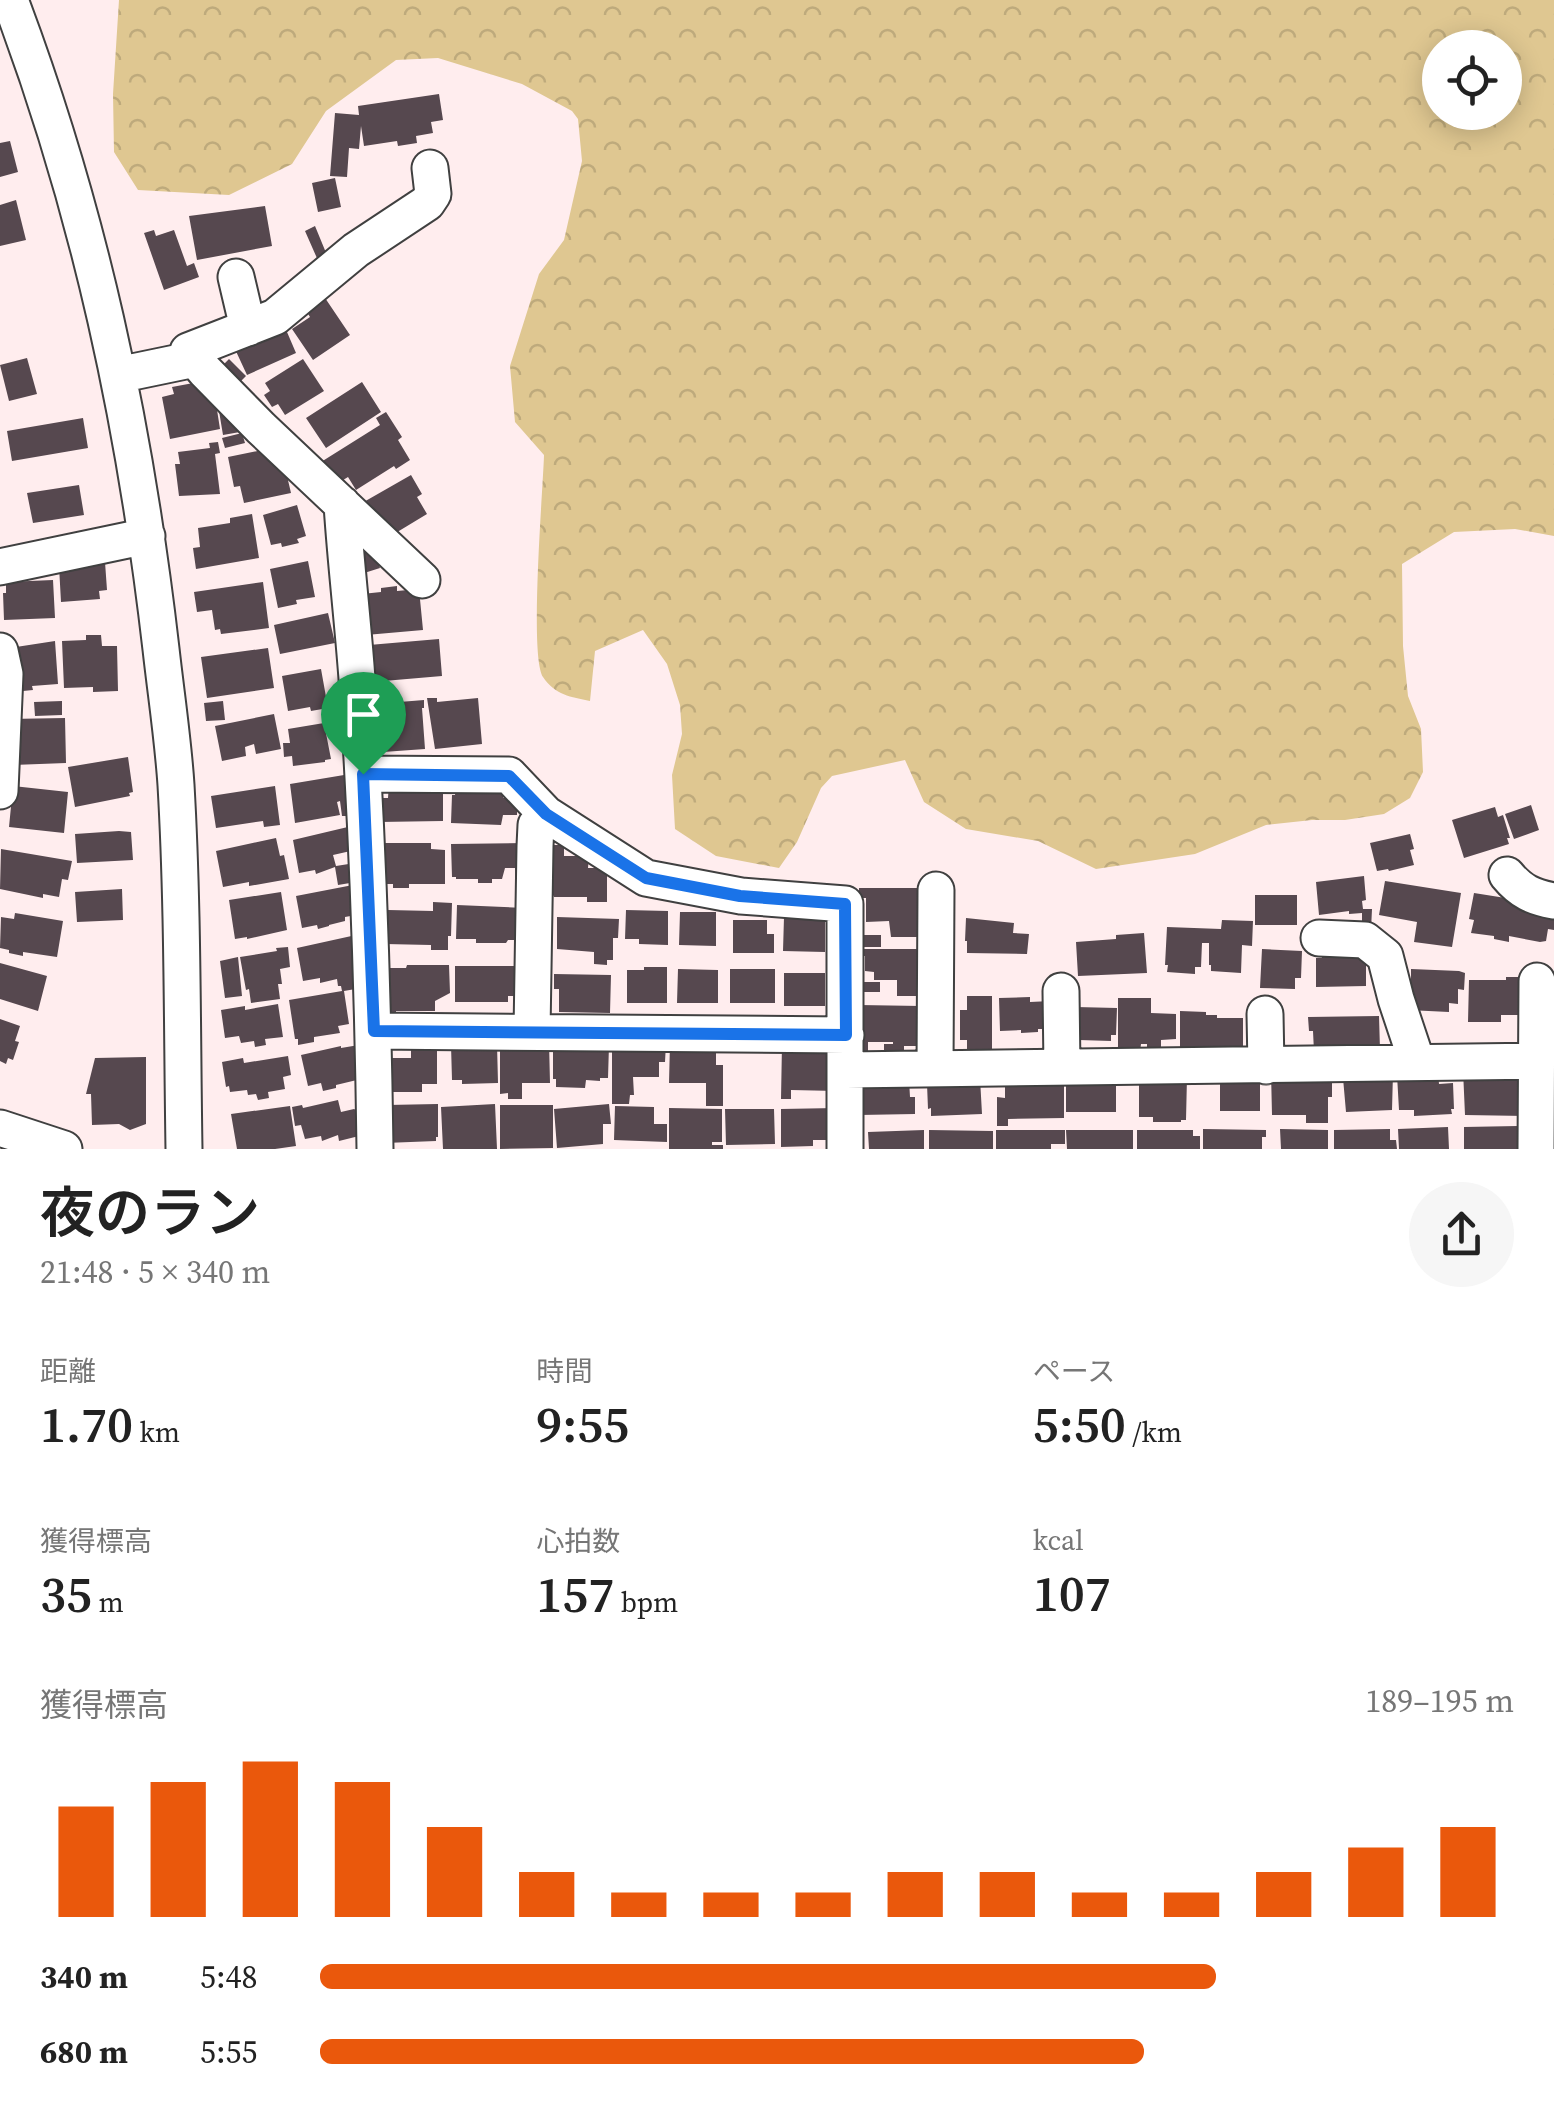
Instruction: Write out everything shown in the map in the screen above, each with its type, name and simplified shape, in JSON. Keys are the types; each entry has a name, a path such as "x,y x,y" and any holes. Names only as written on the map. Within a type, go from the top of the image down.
{"street":[{"path":"10,0 40,81 88,240 118,374 147,536 176,784 184,1149"},
{"path":"422,580 261,428 188,351 275,316 356,250 427,202 433,194 430,168"},
{"path":"236,277 248,328"},
{"path":"118,374 195,359"},
{"path":"342,504 363,774 376,1149"},
{"path":"0,567 147,536"},
{"path":"0,652 5,674 0,790"},
{"path":"363,774 509,776 546,814 646,878 740,896 845,904 845,1149"},
{"path":"532,1032 536,825 546,814"},
{"path":"1507,875 1524,892 1554,901"},
{"path":"935,1068 936,890"},
{"path":"1319,938 1364,940 1386,956 1417,1062"},
{"path":"1536,1149 1537,981"},
{"path":"1061,991 1062,1067"},
{"path":"1265,1014 1266,1066"},
{"path":"374,1031 532,1032 846,1052 935,1068 1536,1061"},
{"path":"0,1128 47,1146"}],"green space":[{"path":"119,0 1554,0 1554,536 1515,529 1454,532 1402,564 1408,696 1421,729 1423,772 1410,798 1384,814 1266,825 1195,854 1096,869 1038,841 966,829 924,802 905,760 832,776 821,788 797,842 779,868 716,856 675,829 672,775 682,734 680,705 667,664 643,630 595,651 590,701 553,688 543,677 539,663 537,607 544,455 515,422 510,366 539,274 564,240 582,161 578,119 572,111 522,84 438,58 396,60 326,111 292,164 229,195 138,190 114,152"}],"building":[{"path":"439,94 443,120 431,122 433,133 416,136 417,143 398,146 397,141 364,146 361,126 359,149 349,148 347,177 330,176 335,113 359,115 358,106"},
{"path":"10,141 18,172 0,177 0,143"},
{"path":"335,178 341,207 318,212 312,183"},
{"path":"16,200 26,240 0,246 0,205"},
{"path":"265,206 272,246 197,260 189,216"},
{"path":"315,226 329,260 320,265 305,231"},
{"path":"154,230 156,236 174,230 187,266 194,263 199,277 164,290 144,233"},
{"path":"319,289 350,335 313,360 292,329 310,317 302,304"},
{"path":"284,325 296,353 247,375 234,347"},
{"path":"27,358 37,394 9,401 0,365"},
{"path":"229,359 246,376 234,388 217,371"},
{"path":"303,359 324,391 285,415 278,404 272,407 264,395 270,391 265,383"},
{"path":"204,381 207,398 215,397 220,429 170,439 162,397 174,394 172,387"},
{"path":"362,382 381,412 326,448 306,418"},
{"path":"226,409 237,418 240,432 223,435 219,411"},
{"path":"386,412 402,437 398,440 410,460 356,490 348,477 335,485 321,462 380,425 376,418"},
{"path":"83,418 88,448 12,461 7,431"},
{"path":"242,433 245,443 225,448 222,438"},
{"path":"218,442 220,453 215,454 220,494 179,496 175,464 180,464 178,452 210,448 209,443"},
{"path":"272,448 283,459 291,493 244,503 240,486 234,487 228,457"},
{"path":"411,475 427,514 389,537 362,503"},
{"path":"79,485 84,515 33,523 27,493"},
{"path":"297,505 306,536 297,539 299,543 271,545 263,515"},
{"path":"252,514 259,558 196,569 193,548 200,547 198,528 230,523 230,518"},
{"path":"374,550 380,568 361,574 356,556"},
{"path":"308,561 315,597 278,608 270,569"},
{"path":"105,562 107,590 99,591 100,599 61,602 59,566"},
{"path":"53,580 55,618 4,620 6,582"},
{"path":"263,582 269,628 221,634 220,629 215,630 212,610 197,612 194,592"},
{"path":"397,586 397,591 419,589 423,630 366,635 362,594"},
{"path":"328,613 335,643 280,654 274,625"},
{"path":"86,635 101,635 102,646 117,646 118,691 64,688 62,641 86,640"},
{"path":"439,639 442,676 372,682 369,645"},
{"path":"55,641 58,684 13,692 16,647"},
{"path":"268,648 274,688 207,698 201,657"},
{"path":"321,669 328,708 288,711 282,676"},
{"path":"427,698 437,698 437,702 478,698 482,744 435,749"},
{"path":"424,700 425,749 383,752 375,704"},
{"path":"62,701 62,715 35,716 34,702"},
{"path":"223,701 225,720 206,721 204,703"},
{"path":"274,714 281,749 256,754 254,744 245,747 246,756 222,761 215,726"},
{"path":"65,718 66,763 13,765 9,719"},
{"path":"324,723 331,759 293,766 292,756 284,757 283,743 290,743 288,729"},
{"path":"128,757 133,792 130,796 75,807 68,767"},
{"path":"351,776 348,816 342,816 340,801 340,815 295,823 290,784"},
{"path":"389,783 443,785 443,821 379,822 379,798 388,798"},
{"path":"13,786 68,792 64,833 9,827"},
{"path":"275,786 280,825 264,827 263,821 216,828 211,796"},
{"path":"456,786 504,787 503,798 517,798 517,815 503,815 501,825 451,823"},
{"path":"1531,805 1539,830 1514,839 1505,814"},
{"path":"1495,807 1498,817 1503,815 1509,844 1464,858 1452,820"},
{"path":"352,826 355,850 333,855 336,866 355,863 356,882 338,885 335,867 316,874 315,870 299,873 293,840"},
{"path":"131,832 133,860 77,863 75,834"},
{"path":"1410,834 1414,865 1377,871 1370,843"},
{"path":"276,838 289,879 223,887 216,851"},
{"path":"382,843 431,843 431,849 445,850 445,884 393,888 393,884 382,884"},
{"path":"526,843 526,887 516,887 515,868 505,868 502,879 492,879 492,883 452,877 451,844"},
{"path":"551,845 564,845 564,856 589,856 588,868 607,868 607,902 587,902 587,897 554,897"},
{"path":"1,849 72,861 68,880 62,879 59,897 43,894 43,898 0,889"},
{"path":"1364,876 1363,909 1372,909 1371,930 1362,929 1362,913 1319,915 1316,882"},
{"path":"1385,881 1461,893 1452,947 1414,942 1417,922 1379,915"},
{"path":"353,885 356,915 318,929 317,925 302,928 296,896"},
{"path":"859,888 927,888 922,937 891,937 889,921 866,922 866,898 859,898"},
{"path":"122,889 123,920 77,922 75,892"},
{"path":"281,892 287,930 235,939 229,900"},
{"path":"1474,893 1537,903 1554,910 1554,930 1548,929 1546,941 1540,942 1509,936 1509,942 1471,933 1474,920 1469,919"},
{"path":"1255,895 1297,895 1297,925 1255,925"},
{"path":"433,902 452,903 448,950 431,950 431,945 385,944 388,910 433,911"},
{"path":"457,905 524,908 523,940 476,943 476,939 456,939"},
{"path":"626,910 668,911 668,945 639,944 639,939 625,939"},
{"path":"680,912 716,912 716,946 679,945"},
{"path":"15,913 63,921 57,957 23,952 23,956 0,948 1,917 14,919"},
{"path":"557,917 619,919 618,938 613,938 613,960 607,960 607,965 594,964 594,952 557,949"},
{"path":"784,917 825,918 825,952 783,951"},
{"path":"966,918 1014,923 1013,933 1029,934 1027,954 967,953"},
{"path":"733,920 767,920 767,934 774,934 774,953 733,953"},
{"path":"1222,920 1253,921 1252,946 1242,945 1241,973 1211,971 1209,943 1202,943 1201,967 1195,967 1195,974 1167,972 1167,927 1221,929"},
{"path":"1144,933 1147,973 1078,976 1076,942"},
{"path":"356,935 361,988 344,991 349,1024 338,1026 340,1033 314,1037 314,1042 298,1045 289,1000 342,991 337,979 303,981 297,948"},
{"path":"858,935 881,935 881,947 857,947"},
{"path":"288,947 290,967 280,969 280,999 251,1003 240,957"},
{"path":"859,949 924,949 923,996 897,996 897,980 874,980 874,972 865,971 865,956 859,956"},
{"path":"1262,949 1302,951 1301,978 1295,978 1295,989 1260,988"},
{"path":"1321,952 1366,956 1366,986 1316,987 1316,958 1322,958"},
{"path":"238,957 242,996 225,998 220,961"},
{"path":"0,963 47,976 38,1011 0,999"},
{"path":"449,965 450,993 435,1001 435,1011 396,1011 396,1025 391,1025 385,968"},
{"path":"455,966 517,966 525,996 508,996 508,1002 455,1002"},
{"path":"667,967 667,1003 627,1003 627,970"},
{"path":"678,969 718,970 718,1003 677,1003"},
{"path":"730,969 775,969 775,1003 730,1003"},
{"path":"1411,969 1465,973 1464,990 1458,989 1458,1004 1449,1003 1449,1012 1408,1010 1407,979 1411,979"},
{"path":"784,973 825,973 825,1006 784,1006"},
{"path":"554,974 611,975 610,1013 559,1012 559,989 554,989"},
{"path":"1528,977 1521,1015 1501,1015 1501,1022 1468,1022 1469,980"},
{"path":"860,982 880,982 880,992 859,992"},
{"path":"967,996 992,996 992,1056 967,1056 967,1040 960,1040 960,1010 967,1010"},
{"path":"1030,997 1030,1002 1051,1001 1052,1029 1000,1031 999,998"},
{"path":"1118,998 1151,998 1151,1013 1176,1014 1176,1039 1161,1040 1161,1047 1141,1044 1140,1052 1118,1052"},
{"path":"278,1004 283,1037 265,1039 266,1045 255,1047 254,1041 241,1043 239,1036 225,1038 221,1010"},
{"path":"859,1005 921,1006 920,1046 904,1046 904,1054 884,1054 884,1044 893,1042 868,1042 868,1060 859,1053"},
{"path":"1076,1007 1117,1008 1116,1035 1111,1035 1111,1041 1079,1040 1080,1034 1075,1034"},
{"path":"1180,1011 1243,1018 1243,1051 1180,1056"},
{"path":"1379,1016 1380,1050 1314,1052 1308,1017"},
{"path":"0,1019 20,1026 13,1060 8,1058 6,1064 0,1061"},
{"path":"536,1042 549,1042 550,1083 522,1083 522,1099 508,1099 508,1093 500,1094 500,1050 536,1050"},
{"path":"612,1042 666,1043 665,1062 659,1062 659,1077 633,1077 634,1095 630,1095 629,1104 612,1104"},
{"path":"553,1043 609,1045 608,1078 586,1080 585,1088 556,1087"},
{"path":"670,1043 716,1043 716,1065 723,1065 723,1106 706,1106 706,1083 669,1083"},
{"path":"437,1044 437,1084 422,1084 422,1092 391,1092 391,1058 411,1058 411,1045"},
{"path":"497,1044 498,1083 462,1084 462,1080 452,1080 451,1045"},
{"path":"782,1044 834,1045 837,1091 791,1090 791,1099 781,1099"},
{"path":"359,1045 361,1079 323,1091 321,1083 308,1086 301,1055"},
{"path":"288,1056 291,1075 283,1077 285,1089 268,1092 269,1098 258,1100 256,1094 248,1095 247,1090 230,1092 226,1087 222,1062"},
{"path":"146,1057 146,1124 130,1130 119,1124 92,1125 91,1094 86,1094 95,1058"},
{"path":"1463,1070 1518,1072 1517,1092 1527,1092 1527,1116 1465,1115"},
{"path":"1271,1072 1332,1077 1328,1123 1306,1123 1306,1115 1272,1115"},
{"path":"1393,1073 1392,1110 1346,1112 1343,1078"},
{"path":"1438,1073 1439,1084 1453,1083 1452,1114 1414,1116 1414,1110 1399,1110 1397,1075"},
{"path":"1066,1076 1116,1077 1116,1112 1066,1112"},
{"path":"1139,1076 1187,1077 1186,1120 1153,1122 1153,1117 1139,1117"},
{"path":"1064,1077 1064,1118 1008,1119 1008,1126 997,1126 997,1097 1005,1098 1005,1078"},
{"path":"980,1078 982,1114 931,1116 927,1084"},
{"path":"1220,1079 1260,1079 1260,1111 1220,1111"},
{"path":"909,1080 915,1114 859,1115 861,1081"},
{"path":"338,1100 341,1112 358,1111 363,1135 339,1141 338,1135 322,1141 321,1136 305,1139 301,1125 295,1126 292,1107"},
{"path":"438,1104 436,1141 385,1143 387,1105"},
{"path":"495,1104 497,1149 443,1149 441,1107"},
{"path":"609,1104 611,1124 603,1124 603,1144 557,1148 554,1109"},
{"path":"500,1105 553,1105 553,1148 500,1149"},
{"path":"290,1106 296,1146 237,1149 231,1114"},
{"path":"615,1106 654,1107 654,1124 667,1124 667,1142 614,1140"},
{"path":"669,1108 722,1109 722,1142 712,1145 723,1145 723,1149 669,1149"},
{"path":"836,1108 837,1140 781,1147 781,1109"},
{"path":"725,1109 774,1109 775,1144 726,1145"},
{"path":"1448,1127 1449,1149 1399,1149 1398,1129"},
{"path":"1464,1127 1525,1128 1525,1149 1464,1149"},
{"path":"1203,1129 1266,1130 1266,1137 1262,1137 1262,1149 1203,1149"},
{"path":"1280,1129 1328,1130 1328,1149 1281,1149"},
{"path":"1390,1129 1390,1140 1396,1140 1397,1149 1334,1149 1334,1130"},
{"path":"924,1130 924,1149 869,1149 868,1132"},
{"path":"929,1130 993,1131 993,1149 929,1149"},
{"path":"996,1130 1065,1130 1065,1144 1051,1144 1051,1149 996,1149"},
{"path":"1066,1130 1133,1130 1133,1149 1067,1149"},
{"path":"1137,1130 1193,1130 1193,1136 1200,1136 1200,1149 1137,1149"}],"route":[{"path":"363,774 509,776 546,814 646,878 740,896 845,904 846,1035 374,1031 363,774"}]}
